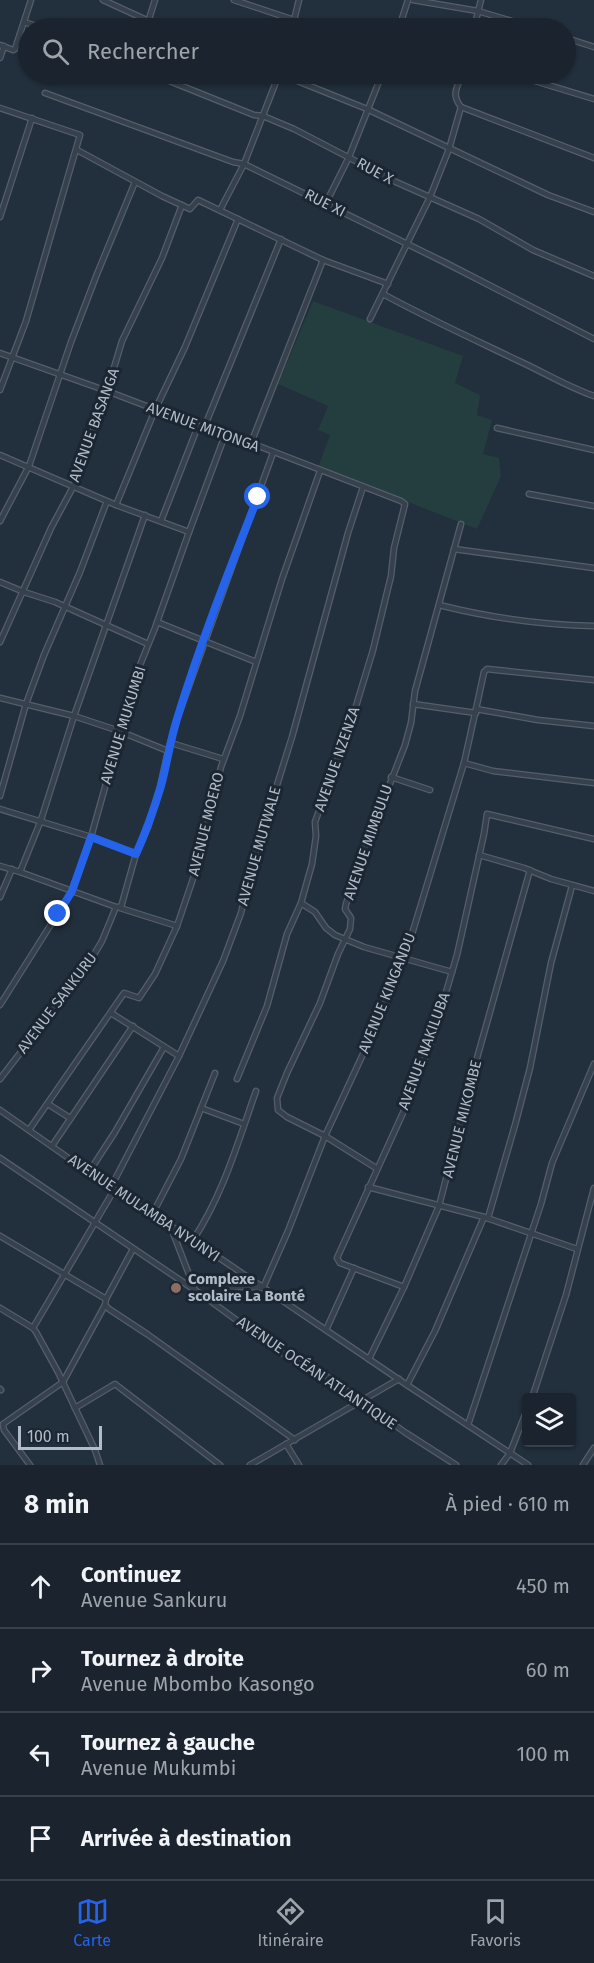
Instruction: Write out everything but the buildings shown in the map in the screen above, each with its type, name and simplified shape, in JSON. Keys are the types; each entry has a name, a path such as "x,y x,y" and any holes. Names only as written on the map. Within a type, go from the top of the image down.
{"street":[{"path":"25,18 31,0"},
{"path":"103,0 143,18"},
{"path":"149,18 155,0"},
{"path":"234,0 288,18"},
{"path":"294,18 299,0"},
{"path":"402,18 408,0"},
{"path":"413,0 478,11 501,18"},
{"path":"476,18 481,0"},
{"path":"576,41 594,47"},
{"path":"0,58 2,46 14,50 18,42"},
{"name":"RUE X","path":"176,84 254,115 262,116 396,182 479,219 533,250 594,276"},
{"path":"220,210 244,164 275,84"},
{"path":"303,84 367,110 570,204 594,212"},
{"path":"326,203 349,158 378,84"},
{"path":"370,319 430,197 449,149 460,106 454,94 458,84"},
{"path":"545,84 594,99"},
{"name":"RUE XI","path":"45,93 233,162 244,164 594,339"},
{"path":"460,106 594,158"},
{"path":"0,108 79,133 26,321 0,390"},
{"path":"0,217 32,118"},
{"path":"76,150 191,209 198,200 323,260 388,284"},
{"path":"0,521 29,466 97,274 135,182"},
{"name":"AVENUE BASANGA","path":"0,642 51,528 73,487 123,341 162,258 182,205"},
{"path":"116,504 238,219"},
{"path":"161,521 281,239"},
{"path":"251,443 323,260"},
{"path":"383,294 575,390 594,396"},
{"name":"AVENUE MITONGA","path":"0,353 201,427 251,443 405,504"},
{"path":"497,428 594,450"},
{"name":"AVENUE MUKUMBI","path":"0,1005 72,891 91,837 138,670 225,435"},
{"name":"AVENUE SANKURU","path":"0,1079 86,968 118,908 136,854 148,827 171,742 204,641 273,453"},
{"path":"0,455 107,501 189,532"},
{"name":"AVENUE MOERO","path":"29,1130 125,993 139,999 155,974 177,926 198,864 223,759 240,716 282,579 320,471"},
{"name":"AVENUE MUTWALE","path":"33,1328 113,1189 223,961 241,913 271,799 292,737 348,533 363,487"},
{"path":"529,494 594,506"},
{"path":"0,796 26,704 107,501"},
{"name":"AVENUE NZENZA","path":"237,1079 267,1006 287,934 301,903 312,864 316,837 315,822 373,650 405,504"},
{"path":"20,872 41,820 74,716 145,515"},
{"name":"AVENUE MIMBULU","path":"376,1168 325,1136 281,1113 277,1105 277,1098 320,1003 351,923 351,918 345,909 346,904 357,866 405,745 421,668 461,524"},
{"path":"454,549 594,568"},
{"path":"0,582 65,606 148,644"},
{"path":"439,605 513,621 594,626"},
{"path":"157,622 256,662"},
{"name":"AVENUE KINGANDU","path":"263,1288 325,1136 376,1026 409,944 464,763 484,672 489,669 594,680"},
{"path":"0,698 74,716 119,731 168,752"},
{"path":"413,704 594,726"},
{"path":"171,742 223,759"},
{"path":"464,763 493,771 594,783"},
{"path":"391,777 430,790"},
{"path":"0,809 41,820 136,854"},
{"name":"AVENUE NAKILUBA","path":"354,1268 340,1263 337,1258 412,1093 433,1036 452,972 488,813 594,839"},
{"path":"479,855 530,870 572,886 594,891"},
{"path":"0,866 118,908 177,926"},
{"path":"0,897 12,869"},
{"name":"AVENUE MIKOMBE","path":"369,1359 404,1287 439,1206 530,870"},
{"path":"406,1385 435,1331 486,1217 530,1068 551,963 572,886"},
{"path":"301,903 315,912 328,931 345,939 452,972"},
{"path":"111,1013 179,1056"},
{"path":"52,1146 133,1026"},
{"path":"89,1172 164,1047"},
{"path":"468,1425 542,1204 552,1163 594,1064"},
{"path":"152,1215 181,1160 215,1073"},
{"path":"193,1240 226,1177 256,1091"},
{"path":"48,1104 70,1118"},
{"path":"201,1108 244,1124"},
{"name":"AVENUE MULAMBA NYUNYI","path":"0,1110 113,1189 193,1240 528,1465"},
{"name":"AVENUE OCÉAN ATLANTIQUE","path":"0,1158 195,1290 280,1352 326,1376 406,1433 456,1465"},
{"path":"368,1187 486,1217 577,1249"},
{"path":"534,1393 566,1295 594,1188"},
{"path":"170,1226 195,1290"},
{"path":"0,1236 106,1299"},
{"path":"30,1465 4,1430 3,1424 63,1382 134,1249"},
{"path":"326,1330 354,1268 404,1287"},
{"path":"205,1297 230,1287 263,1288"},
{"path":"105,1305 295,1440"},
{"path":"0,1308 33,1328 63,1382 100,1465"},
{"path":"250,1465 399,1379"},
{"path":"75,1408 115,1383 220,1465"},
{"path":"501,1465 510,1453 522,1422"},
{"path":"286,1444 299,1465"},
{"path":"584,1465 594,1449"}],"green space":[{"path":"313,301 463,356 455,383 480,395 477,415 492,420 483,454 499,458 501,476 477,529 318,467 330,435 318,430 328,406 278,384"}],"place":[{"name":"Complexe scolaire La Bonté","path":"176,1288"}],"route":[{"path":"58,914 72,891 91,837 136,854 148,827 177,719 258,497"}]}
